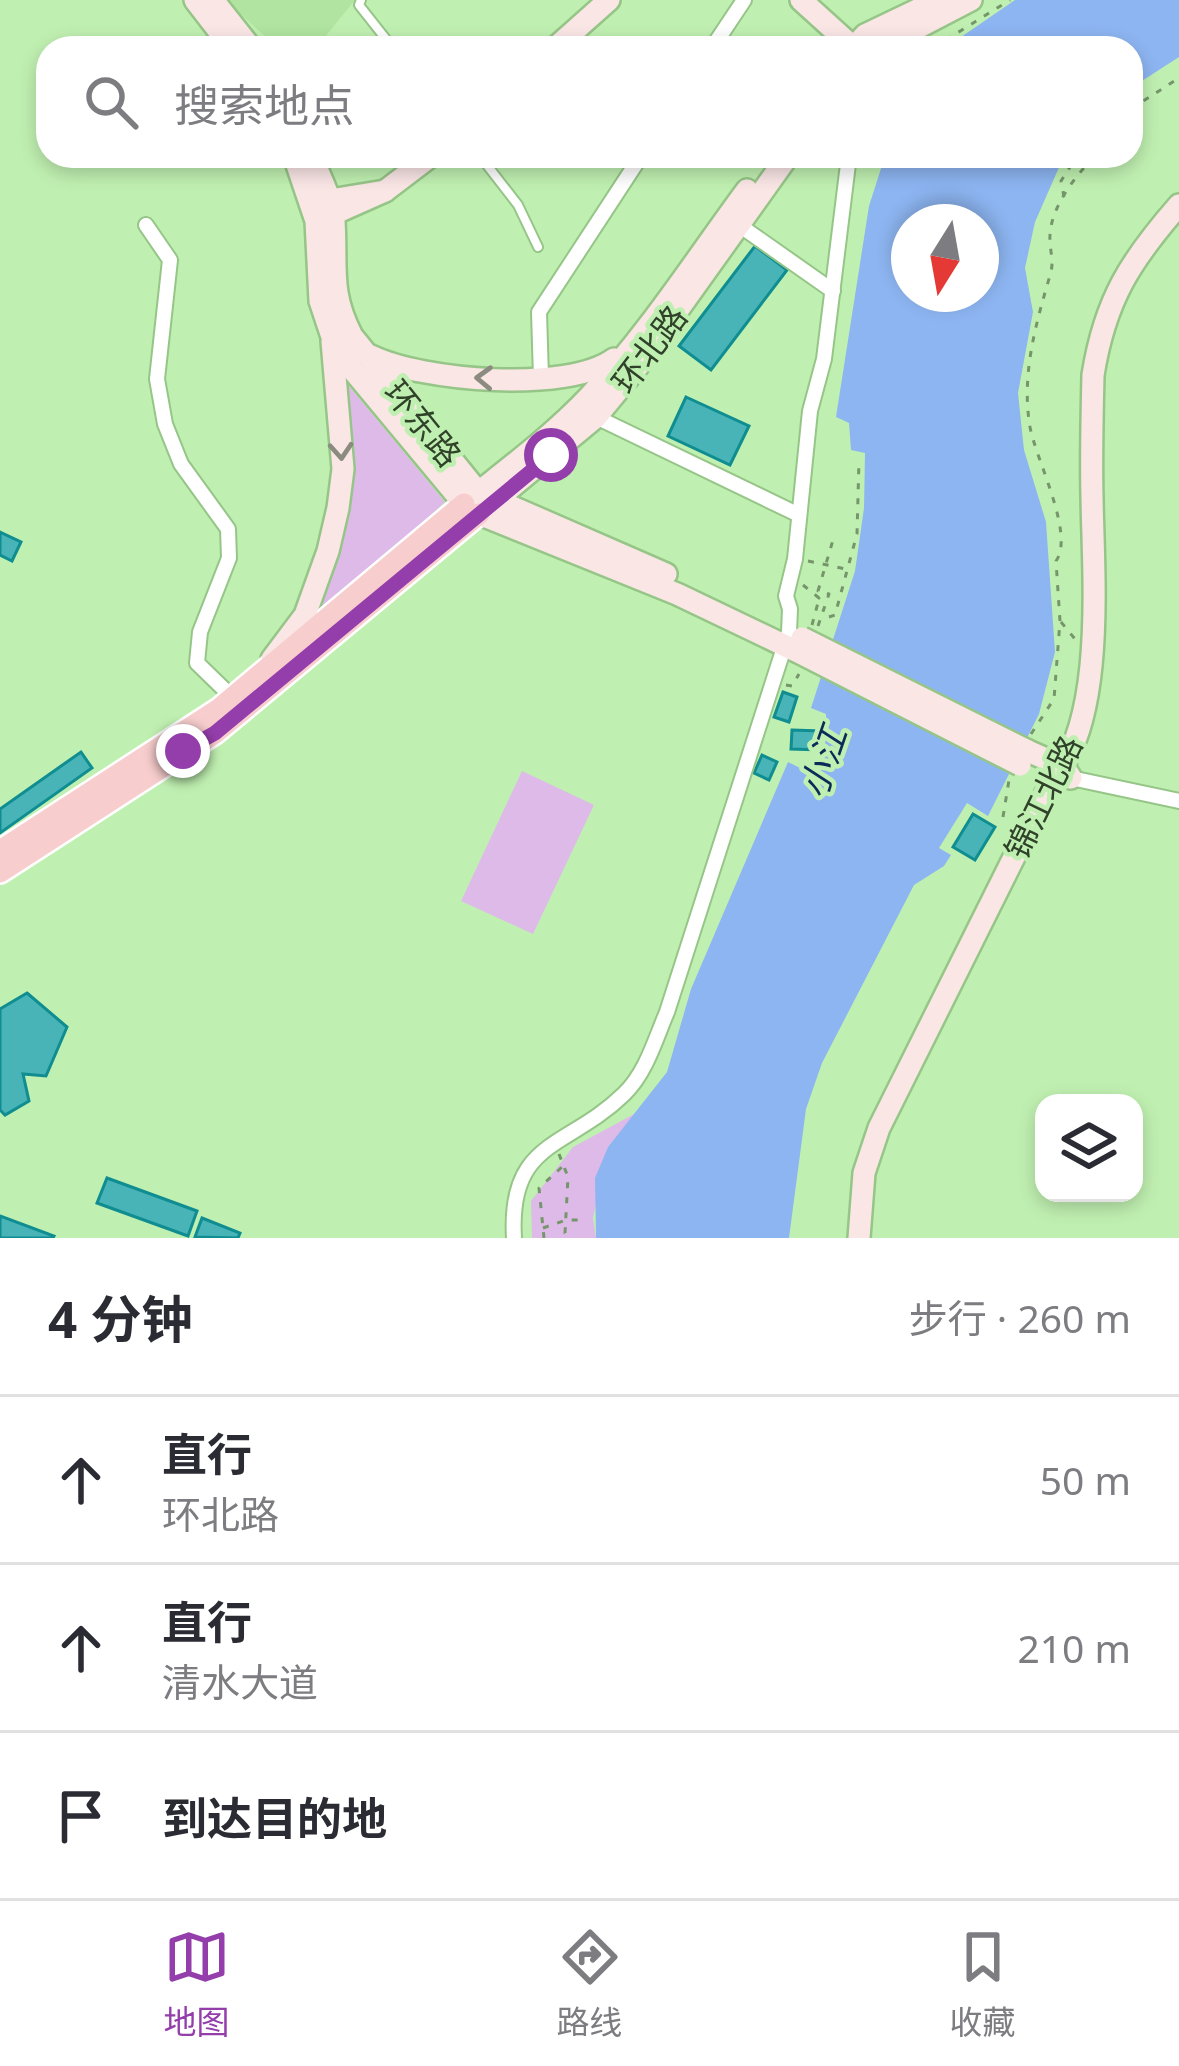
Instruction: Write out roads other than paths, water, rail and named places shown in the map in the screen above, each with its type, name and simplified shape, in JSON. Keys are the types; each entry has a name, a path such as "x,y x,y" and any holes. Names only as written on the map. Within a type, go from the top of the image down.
{"main road":[{"path":"195,0 223,36"},
{"path":"213,0 242,36"},
{"path":"569,36 609,0"},
{"path":"802,0 841,36"},
{"path":"865,36 938,0"},
{"path":"902,36 971,0"},
{"name":"环东路","path":"300,168 322,210 320,301 331,334 352,369 479,503"},
{"name":"环东路","path":"314,168 338,309 479,503"},
{"path":"322,210 385,191 415,168"},
{"name":"环北路","path":"479,503 561,425 634,345 762,168"},
{"name":"环北路","path":"479,503 596,417 638,367 780,168"},
{"name":"锦江北路","path":"874,1238 879,1176 892,1134 1063,775 1085,702 1093,648 1093,398 1100,337 1115,290 1179,205"},
{"name":"锦江北路","path":"859,1238 864,1173 880,1128 1094,721 1107,649 1107,398 1114,340 1128,297 1179,227"},
{"path":"258,677 304,615 338,508 343,469 331,334"},
{"path":"368,354 414,373 541,378 601,369 634,345"},
{"path":"479,503 676,594 800,641 1063,775"},
{"path":"0,851 203,722 479,503"},
{"path":"0,872 215,733 479,503"}],"street":[{"path":"720,36 744,0"},
{"path":"541,378 539,312 633,168"},
{"path":"514,1238 512,1212 518,1180 556,1140 624,1094 642,1071 800,641 786,596 794,567 810,411 824,359 847,168"},
{"path":"146,225 170,260 157,379 165,424 181,464 227,529 229,558 200,632 197,663 233,698"},
{"path":"740,225 832,291"},
{"path":"596,417 797,514"},
{"path":"1063,775 1179,801"}],"lane":[{"path":"361,0 358,5 383,36"},
{"path":"489,168 518,205 538,247"}],"water":[{"path":"1015,0 1179,0 1179,57 1143,80 1143,36 962,36"},
{"name":"小江","path":"881,168 1059,168 1035,222 1025,268 1033,312 1018,393 1024,450 1046,522 1055,652 1039,714 988,816 967,803 939,848 951,855 944,866 914,885 822,1063 806,1109 789,1238 596,1238 595,1178 608,1147 667,1072 691,989 788,762 806,771 825,752 826,714 811,708 855,571 864,508 865,453 851,450 849,423 836,417 869,206"}]}
